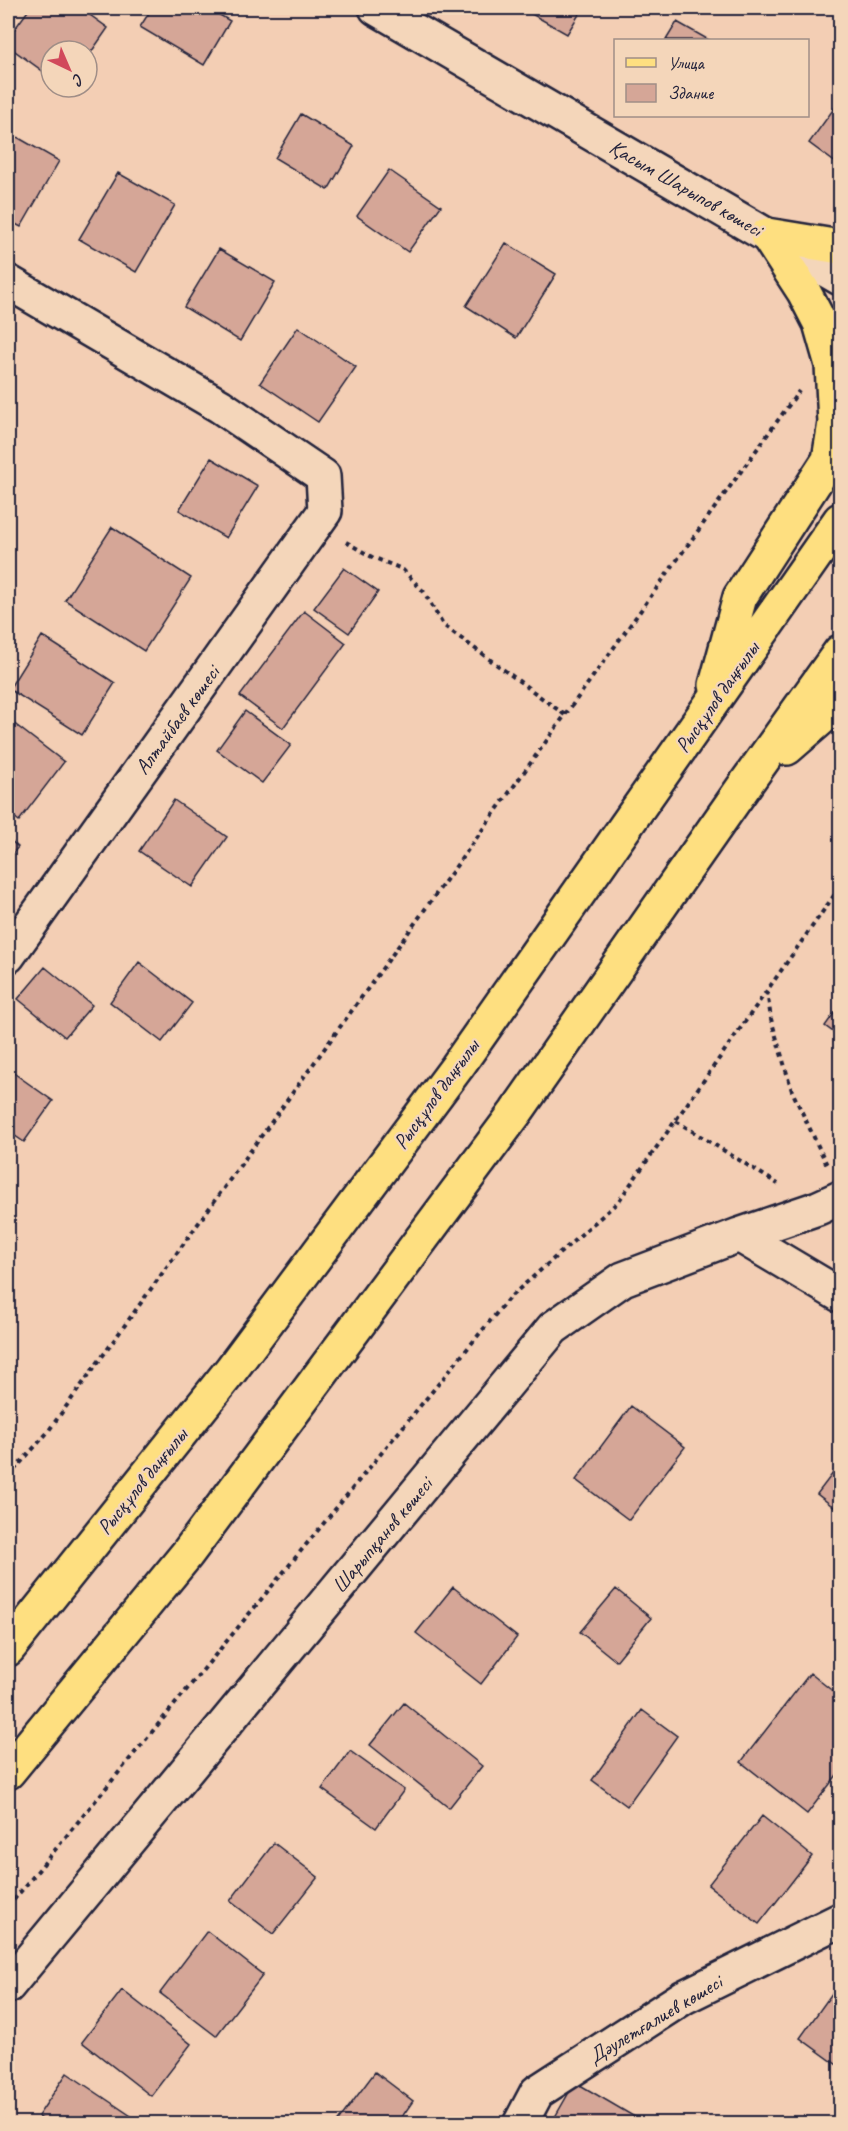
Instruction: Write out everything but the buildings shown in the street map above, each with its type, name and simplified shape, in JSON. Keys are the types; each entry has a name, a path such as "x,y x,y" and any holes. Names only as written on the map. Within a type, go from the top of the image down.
{"main road":[{"path":"767,235 840,247"},
{"path":"710,709 740,597 829,460 835,423 832,365 820,323 804,292 767,235"},
{"name":"Рысқұлов даңғылы","path":"8,1649 231,1370 457,1067 710,709 840,520"},
{"path":"8,1772 187,1554 516,1112 840,652"},
{"path":"747,782 840,702"}],"street":[{"name":"Қасым Шарыпов көшесі","path":"376,8 840,278"},
{"name":"Алтайбаев көшесі","path":"8,282 220,406 323,476 325,511 8,956"},
{"name":"Шарыпқанов көшесі","path":"8,1986 553,1328 623,1279 739,1235 829,1192"},
{"path":"739,1235 840,1295"},
{"name":"Дәулетғалиев көшесі","path":"520,2124 537,2092 684,1997 840,1920"}],"path":[{"path":"8,1477 47,1433 800,390"},
{"path":"316,525 372,556 402,569 424,592 443,625 565,715"},
{"path":"8,1907 509,1298 618,1202 840,886"},
{"path":"767,991 771,1019 792,1091 829,1192"},
{"path":"676,1121 829,1192"}]}
